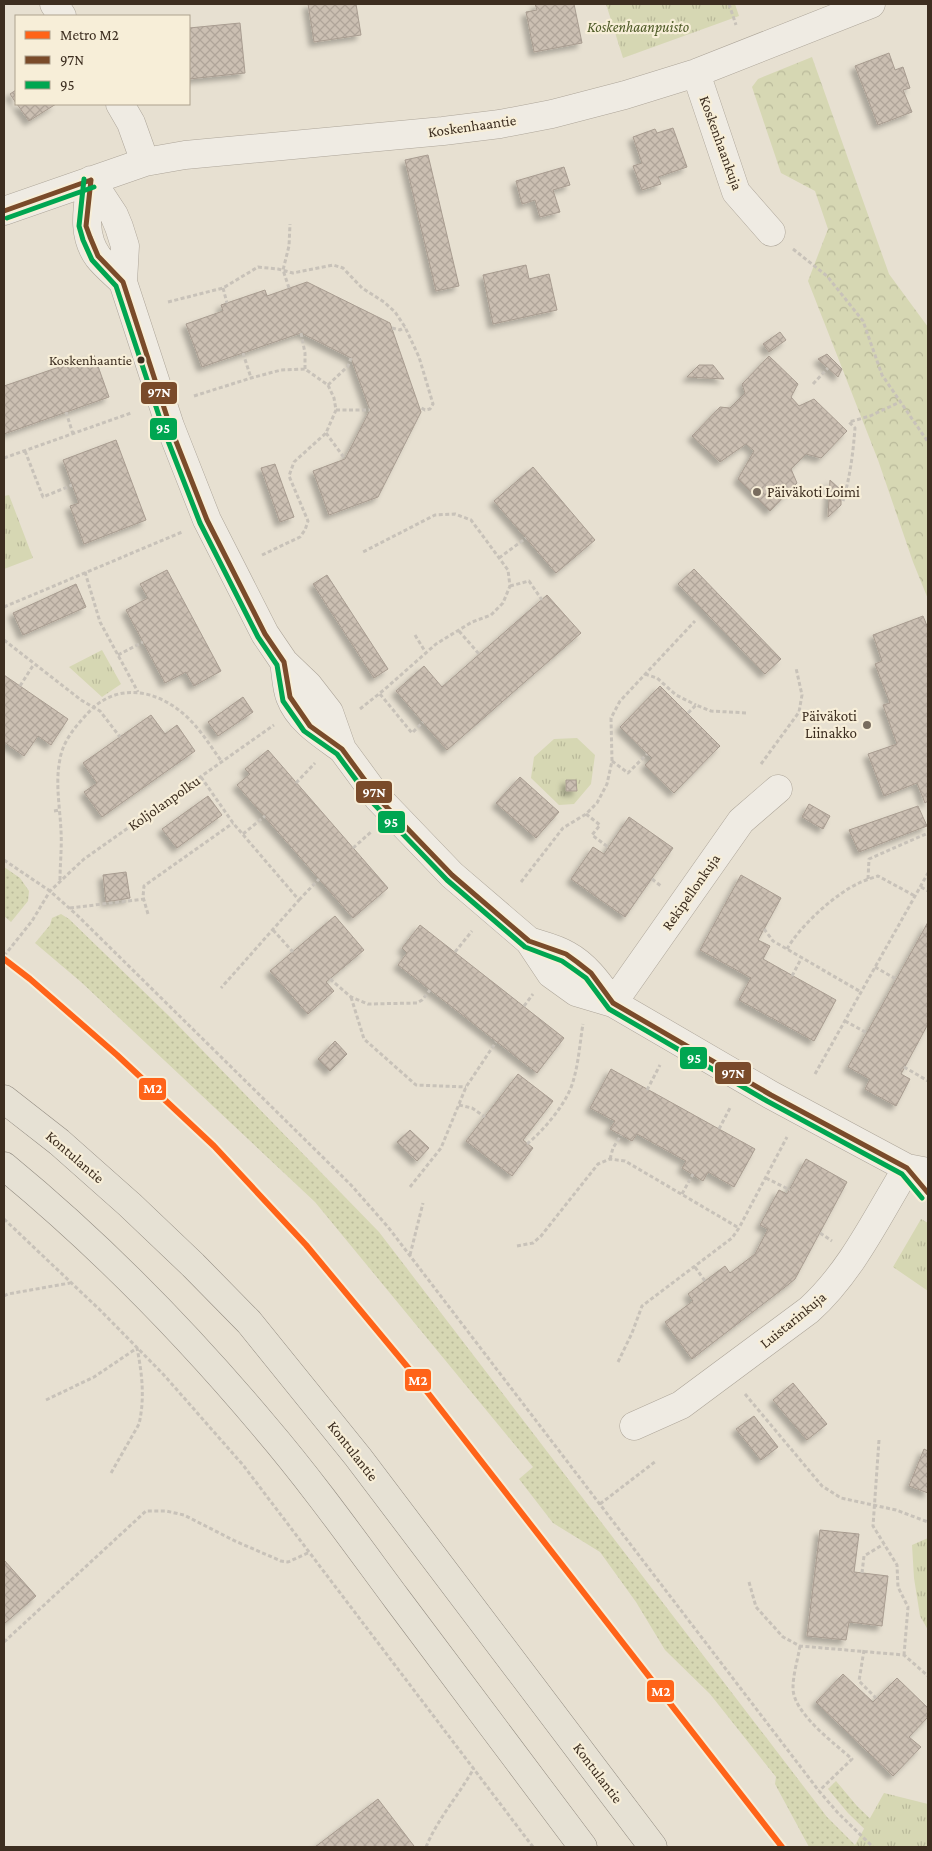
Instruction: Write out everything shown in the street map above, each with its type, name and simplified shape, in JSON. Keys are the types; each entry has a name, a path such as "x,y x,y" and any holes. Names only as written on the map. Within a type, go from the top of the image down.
{"main road":[{"name":"Kontulantie","path":"4,1099 59,1142 130,1205 194,1265 249,1322 358,1457 653,1847"},
{"path":"4,1166 98,1250 156,1307 216,1370 266,1428 320,1495 584,1847"}],"street":[{"path":"54,4 61,15"},
{"name":"Koskenhaantie","path":"4,211 145,162 185,154 443,131 500,124 552,114 616,98 696,74 871,4"},
{"name":"Koskenhaankuja","path":"696,74 736,192 772,232"},
{"path":"121,105 131,123 145,162"},
{"path":"91,180 86,226 98,256 123,282 170,426 207,520 265,634 284,662 308,684 328,712 342,749 378,798 452,874 530,941 566,954 591,973 613,1003 763,1090 917,1170 928,1193"},
{"name":"Rekipellonkuja","path":"613,1003 741,821 778,789"},
{"name":"Luistarinkuja","path":"634,1426 681,1405 809,1310 824,1296 847,1267 917,1170"}],"path":[{"path":"729,4 736,25"},
{"path":"728,28 745,22"},
{"path":"289,288 283,270 289,246 290,224"},
{"path":"772,232 827,276 863,321 882,375 928,442"},
{"path":"168,302 223,288 258,267 293,273 333,265 343,268 362,288 384,302 395,312 406,327 420,357 433,404 430,409 425,410 420,407"},
{"path":"223,288 226,303"},
{"path":"392,328 400,330 406,327"},
{"path":"301,333 305,353 305,369"},
{"path":"243,353 250,378"},
{"path":"328,385 348,366 351,358"},
{"path":"812,384 828,368"},
{"path":"194,396 282,370 305,369 328,385 334,398 336,410 326,433 294,462 289,476 308,521 306,530 300,537 262,555"},
{"path":"843,501 848,483 855,428 849,422 870,416 900,402"},
{"path":"336,410 370,410"},
{"path":"66,412 73,434"},
{"path":"4,458 131,413"},
{"path":"326,433 345,459"},
{"path":"25,451 43,497 72,485"},
{"path":"360,709 380,694 436,644 472,622 492,615 503,603 510,586 508,570 470,520 455,514 435,515 361,552"},
{"path":"4,607 207,520"},
{"path":"499,558 526,538"},
{"path":"85,572 100,622 138,692"},
{"path":"510,586 529,581 542,600"},
{"path":"522,882 563,828 586,814 597,802 607,784 612,761 610,718 620,701 695,621"},
{"path":"459,631 480,654"},
{"path":"415,635 426,653"},
{"path":"4,640 92,708 100,711 120,736"},
{"path":"118,655 144,642"},
{"path":"20,686 34,664"},
{"path":"761,764 799,712 802,695 796,668"},
{"path":"646,674 657,678 676,695 711,711 747,713"},
{"path":"60,880 59,760 63,745 74,728 92,708 115,694 138,692 166,701 186,716 198,729 222,762"},
{"path":"380,694 412,733 424,722"},
{"path":"688,713 696,705"},
{"name":"Koljolanpolku","path":"4,956 32,921 50,891 84,859 282,720"},
{"path":"612,761 628,773 647,754"},
{"path":"296,783 314,764"},
{"path":"201,777 233,823 299,900"},
{"path":"54,811 60,810"},
{"path":"586,814 600,825 592,835 608,847"},
{"path":"243,834 265,816"},
{"path":"148,914 144,899 144,886 233,823"},
{"path":"353,848 372,832"},
{"path":"868,880 869,859 928,833"},
{"path":"4,860 50,891 69,908 351,1185 410,1254 819,1791 838,1813 873,1847"},
{"path":"815,1074 928,873"},
{"path":"787,949 795,935 827,905 858,883 878,876 915,896"},
{"path":"221,988 319,878"},
{"path":"920,887 928,891"},
{"path":"69,908 144,899"},
{"path":"764,929 773,941 861,992"},
{"path":"272,930 293,952"},
{"path":"455,952 472,931"},
{"path":"792,976 802,957"},
{"path":"875,966 896,979"},
{"path":"330,979 351,997 368,1004 417,1003 430,990"},
{"path":"351,997 364,1040 416,1085 466,1087"},
{"path":"527,1144 564,1102 574,1079 584,1018"},
{"path":"845,1021 867,1033"},
{"path":"410,1187 441,1148 466,1087 496,1042"},
{"path":"647,1090 660,1065"},
{"path":"904,1067 928,1081"},
{"path":"459,1105 472,1108 485,1117"},
{"path":"719,1129 731,1106"},
{"path":"610,1159 613,1148 621,1135"},
{"path":"618,1362 642,1306 732,1238 787,1137"},
{"path":"518,1246 533,1243 541,1236 598,1164 610,1159 625,1161 739,1228"},
{"path":"682,1194 693,1174"},
{"path":"766,1178 790,1190"},
{"path":"410,1254 423,1202"},
{"path":"4,1219 71,1282 206,1421 243,1465 310,1552 533,1847"},
{"path":"695,1267 705,1281"},
{"path":"4,1296 71,1282"},
{"path":"46,1400 94,1377 137,1348"},
{"path":"111,1473 139,1424 141,1416 142,1372 137,1348"},
{"path":"745,1394 822,1486 841,1498 896,1510 928,1522"},
{"path":"879,1440 873,1526 897,1565 898,1588 908,1607 904,1655"},
{"path":"600,1504 656,1461"},
{"path":"4,1642 146,1511 166,1511 184,1514 235,1541 281,1561 288,1562 310,1552"},
{"path":"862,1573 864,1556 884,1544"},
{"path":"749,1582 756,1608 763,1617 783,1637 800,1646 864,1650 904,1655 928,1676"},
{"path":"800,1646 793,1689 796,1703 804,1714 852,1759 819,1791"},
{"path":"864,1650 858,1681 877,1699"},
{"path":"426,1847 442,1816 463,1788 474,1768"}],"green space":[{"name":"Koskenhaanpuisto","path":"606,4 735,4 739,16 623,58"},
{"path":"812,57 889,274 928,327 928,599 913,562 878,460 808,281 828,229 815,191 781,173 752,87 758,79"},
{"path":"9,495 33,558 4,569 4,496"},
{"path":"102,650 121,684 102,697 69,667"},
{"path":"577,738 595,755 591,784 574,804 559,805 531,778 534,757 554,739"},
{"path":"4,867 20,878 29,891 28,901 11,922 4,916"},
{"path":"61,914 69,919 170,1017 379,1232 827,1817 855,1845 858,1843 864,1847 809,1847 775,1784 776,1777 710,1694 665,1650 636,1602 600,1552 553,1523 519,1479 533,1467 315,1202 81,982 35,943 50,925 52,918"},
{"path":"921,1219 928,1223 928,1291 893,1267"},
{"path":"928,1538 928,1630 920,1616 914,1578 912,1545"},
{"path":"836,1781 857,1806 888,1836 881,1845 848,1813 828,1789"},
{"path":"884,1793 928,1804 928,1847 857,1847 855,1845"}],"building":[{"path":"308,4 356,4 361,35 314,42"},
{"path":"535,4 574,4 582,43 534,52 526,12 537,10"},
{"path":"240,23 245,73 190,79 190,28"},
{"path":"889,53 895,70 903,67 910,88 903,90 912,112 878,125 855,66"},
{"path":"15,91 15,102 10,94"},
{"path":"18,105 54,105 29,121"},
{"path":"673,128 687,167 658,177 661,184 642,190 633,166 642,163 633,137 655,129 657,133"},
{"path":"428,155 459,286 436,291 405,160"},
{"path":"564,167 570,185 553,190 560,212 540,217 535,200 522,204 516,181"},
{"path":"526,265 529,279 549,274 557,310 493,324 483,275"},
{"path":"307,282 390,323 421,412 378,497 329,515 313,471 345,459 370,410 351,358 301,333 202,367 186,324 223,311 221,305 265,290 267,296"},
{"path":"780,332 786,340 769,352 763,344"},
{"path":"827,354 842,369 838,377 818,359"},
{"path":"94,355 109,397 4,434 4,386"},
{"path":"769,356 798,384 791,397 799,406 814,399 847,431 821,458 806,454 791,469 797,483 770,511 738,479 754,451 746,444 720,462 692,436 720,407 730,408 745,393 742,384"},
{"path":"699,365 713,365 724,379 687,377"},
{"path":"116,440 146,520 84,544 70,506 79,503 63,460"},
{"path":"275,464 294,517 280,522 261,468"},
{"path":"533,467 595,540 556,573 494,501"},
{"path":"830,480 841,490 841,505 828,517"},
{"path":"694,569 781,659 765,674 678,584"},
{"path":"167,570 221,671 194,686 186,672 165,683 126,610 148,598 140,584"},
{"path":"327,575 388,669 374,678 313,584"},
{"path":"76,584 86,607 23,635 13,613"},
{"path":"547,595 581,633 447,750 396,691 424,666 442,687"},
{"path":"923,616 928,628 928,801 925,803 917,783 884,796 868,754 897,744 883,705 890,703 875,664 882,661 873,635"},
{"path":"4,675 68,719 51,745 38,736 24,756 4,742"},
{"path":"660,686 720,746 674,793 645,765 652,758 620,727"},
{"path":"243,697 253,712 218,736 208,722"},
{"path":"151,715 165,734 177,725 195,751 102,817 84,792 97,783 83,763"},
{"path":"268,750 388,888 353,918 237,785 250,774 245,769"},
{"path":"520,777 559,812 536,838 496,803"},
{"path":"566,780 576,780 577,791 566,791"},
{"path":"208,796 222,815 177,848 162,829"},
{"path":"809,804 830,816 823,829 802,817"},
{"path":"918,806 927,826 859,852 849,830"},
{"path":"629,817 673,848 625,917 571,879 593,847 604,854"},
{"path":"126,872 130,898 106,902 103,875"},
{"path":"741,875 781,898 758,940 770,946 763,959 836,1000 814,1041 739,1000 751,978 700,950"},
{"path":"335,916 364,950 326,982 334,991 308,1014 270,971"},
{"path":"928,922 928,1024 901,1074 910,1079 896,1106 865,1089 870,1079 848,1067"},
{"path":"420,925 564,1038 537,1073 398,965 407,953 402,948"},
{"path":"335,1041 347,1054 330,1071 318,1059"},
{"path":"611,1069 755,1149 734,1187 708,1172 703,1181 682,1168 686,1161 637,1134 632,1141 610,1129 615,1121 590,1108"},
{"path":"518,1074 553,1101 523,1140 533,1148 512,1176 466,1141"},
{"path":"410,1130 429,1148 417,1161 397,1142"},
{"path":"806,1159 847,1182 795,1279 692,1359 665,1322 693,1301 688,1294 705,1281 725,1266 730,1273 755,1254 768,1229 760,1225 779,1190 787,1194"},
{"path":"793,1383 827,1424 807,1440 773,1400"},
{"path":"754,1416 778,1447 761,1460 736,1429"},
{"path":"924,1449 928,1451 928,1493 909,1486"},
{"path":"820,1530 859,1534 854,1572 888,1576 882,1626 849,1622 846,1640 807,1636"},
{"path":"4,1560 36,1596 4,1624"},
{"path":"843,1674 873,1702 897,1678 928,1708 928,1717 909,1737 921,1747 893,1776 816,1702"},
{"path":"378,1799 414,1846 315,1847"}],"metro line":[{"name":"M2","path":"4,959 30,979 117,1055 214,1146 306,1245 410,1370 782,1847"}],"transit line":[{"name":"95","path":"84,179 79,226 83,240 92,260 116,286 163,428 200,523 258,637 277,665 283,701 304,731 337,754 373,803 447,880 525,947 562,961 586,978 609,1009 767,1101 902,1174 922,1198"},
{"name":"97N","path":"91,180 86,226 90,237 98,256 123,282 170,426 207,520 265,634 284,662 290,697 310,726 342,749 378,798 452,875 529,941 566,954 577,962 591,973 613,1003 771,1095 907,1168 928,1193"},
{"name":"97N","path":"4,211 91,180"},
{"name":"95","path":"7,218 94,187"}],"place":[{"name":"Koskenhaantie","path":"141,360"},
{"name":"Päiväkoti Loimi","path":"757,492"},
{"name":"Päiväkoti Liinakko","path":"867,725"}]}
